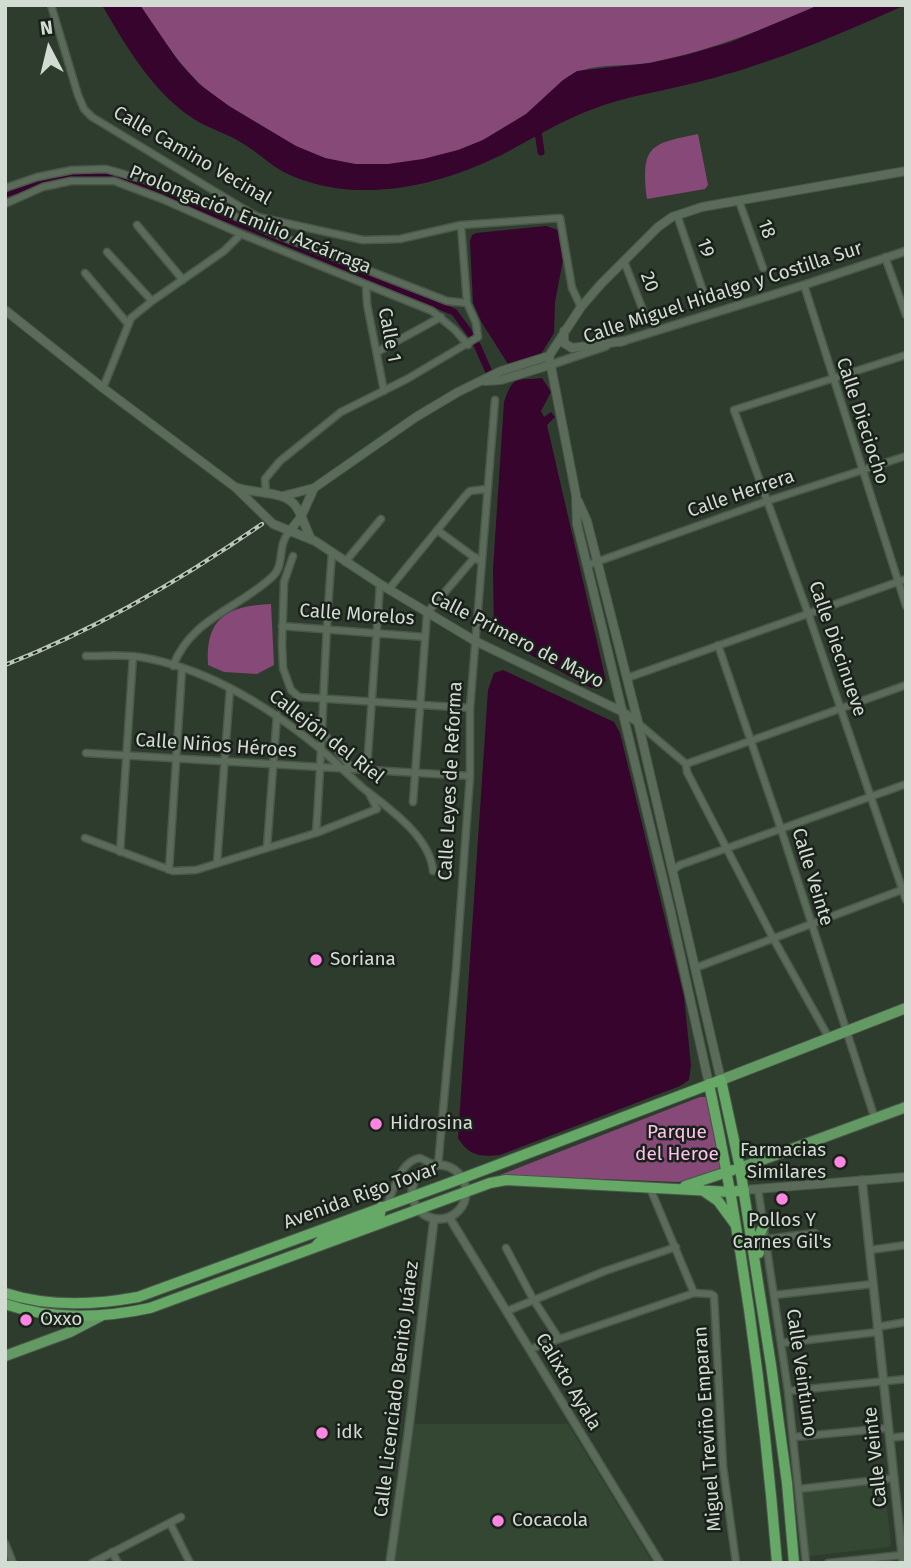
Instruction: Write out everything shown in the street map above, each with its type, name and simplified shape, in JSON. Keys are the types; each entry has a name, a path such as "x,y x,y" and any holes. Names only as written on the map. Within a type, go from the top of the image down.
{"highway":[{"name":"Avenida Rigo Tovar","path":"5,1293 60,1303 92,1303 138,1297 721,1080"},
{"path":"721,1080 744,1190 781,1434 794,1563"},
{"path":"709,1084 737,1227 766,1435 777,1563"},
{"path":"680,1188 740,1168"},
{"name":"Avenida Rigo Tovar","path":"5,1304 43,1313 102,1315 127,1313 165,1304 467,1191 506,1180 731,1192 744,1190"},
{"path":"702,1189 718,1201 737,1227"},
{"path":"312,1250 325,1236 378,1216 384,1205"},
{"path":"757,1278 760,1266 758,1238 764,1225"},
{"path":"248,1256 253,1270"}],"main road":[{"path":"709,1084 670,908 577,524 576,495 549,360 564,331 581,307 658,227 677,215 702,207 906,171"},
{"name":"Calle Primero de Mayo","path":"5,310 234,487 273,524 311,539 475,641 621,711 638,722"},
{"path":"564,331 564,343 572,348 624,341"},
{"path":"283,496 314,488 427,410 502,371 549,360"},
{"name":"Calle Primero de Mayo","path":"234,487 248,492 283,496"},
{"path":"289,531 301,517 314,488"},
{"path":"260,512 266,494"},
{"path":"576,495 587,521 638,722 721,1080 906,1009"},
{"path":"283,496 296,507 311,539"},
{"path":"604,704 613,698 616,691"},
{"path":"740,1168 906,1107"},
{"path":"744,1190 906,1177"},
{"path":"5,1356 69,1332 102,1315"}],"street":[{"name":"Calle Camino Vecinal","path":"51,5 84,109 92,117 258,216 363,240 400,239 461,225 560,218 572,288 581,307"},
{"path":"5,188 37,177 72,170 106,169 170,187 270,232 447,301 467,303"},
{"name":"Prolongación Emilio Azcárraga","path":"5,204 43,187 71,181 114,181 432,311 468,345"},
{"name":"18","path":"739,201 763,268"},
{"name":"19","path":"677,215 703,291"},
{"path":"137,225 183,280"},
{"path":"266,494 265,479 280,461 341,412 384,391 478,337 476,323 467,303 461,225"},
{"path":"103,388 128,324 135,314 224,251 241,234"},
{"name":"Calle Miguel Hidalgo y Costilla Sur","path":"549,360 624,341 906,251"},
{"path":"107,252 152,301"},
{"path":"886,257 906,315"},
{"name":"20","path":"624,261 644,313"},
{"path":"85,273 128,324"},
{"name":"Calle 1","path":"366,285 367,304 384,391"},
{"name":"Calle Dieciocho","path":"804,285 906,606"},
{"path":"377,352 441,317"},
{"path":"832,379 906,355"},
{"name":"Calle Diecinueve","path":"832,379 734,410 808,613 906,900"},
{"name":"Calle Leyes de Reforma","path":"436,1165 456,969 470,776 470,708 495,400"},
{"name":"Calle Herrera","path":"588,565 766,501 906,456"},
{"path":"388,589 465,496 471,491 487,489"},
{"path":"345,562 381,519"},
{"path":"437,530 482,563"},
{"path":"173,666 180,650 209,620 276,575 281,541 289,531"},
{"path":"316,833 323,732 325,629 332,553"},
{"path":"293,556 284,582 284,668 290,690 299,697 470,708"},
{"path":"413,802 427,613 475,557"},
{"path":"276,575 284,582"},
{"path":"626,678 906,579"},
{"path":"367,768 380,584"},
{"name":"Calle Morelos","path":"284,627 425,638"},
{"name":"Calle Veinte","path":"719,645 875,1119"},
{"name":"Callejón del Riel","path":"86,656 133,656 173,666 230,688 277,715 368,792 388,805 414,831 432,862 433,871"},
{"path":"120,852 133,656"},
{"path":"169,870 182,669"},
{"path":"686,764 906,685"},
{"path":"217,863 230,688"},
{"path":"267,848 277,715"},
{"path":"638,722 686,764 687,772 773,938 829,1038"},
{"path":"323,732 351,768"},
{"name":"Calle Niños Héroes","path":"86,753 470,776"},
{"path":"672,871 680,865 906,784"},
{"path":"85,838 169,870 196,870 316,833 377,809 368,792"},
{"path":"695,968 904,888"},
{"path":"384,1205 404,1168 411,1160 420,1158 455,1169 463,1178 467,1191 462,1207 449,1217 434,1219 425,1215 418,1209 412,1195 418,1174 436,1165"},
{"name":"Calle Veinte","path":"862,1180 896,1501 903,1529 902,1559"},
{"path":"530,1349 694,1293 649,1187"},
{"name":"Calle Veintiuno","path":"758,1189 782,1343 806,1563"},
{"name":"Calixto Ayala","path":"449,1217 660,1563"},
{"name":"Calle Licenciado Benito Juárez","path":"390,1563 434,1219"},
{"path":"766,1239 815,1233"},
{"path":"870,1250 906,1245"},
{"path":"507,1311 676,1247"},
{"path":"506,1248 533,1299 559,1339"},
{"path":"774,1295 873,1284"},
{"name":"Miguel Treviño Emparan","path":"694,1293 713,1296 723,1466 736,1563"},
{"path":"782,1343 878,1329 906,1322"},
{"path":"788,1391 906,1379"},
{"path":"794,1437 888,1428"},
{"path":"890,1438 906,1436"},
{"path":"799,1489 894,1478"},
{"path":"896,1501 906,1499"},
{"path":"92,1563 181,1517"},
{"path":"170,1523 190,1563"},
{"path":"5,1544 13,1563"},
{"path":"112,1552 117,1563"},
{"path":"828,1563 902,1559"}],"shaded area":[{"path":"102,5 140,5 179,62 199,84 229,106 296,146 325,158 355,164 388,164 423,159 483,140 526,114 563,80 577,71 650,63 686,55 731,42 819,5 905,5 789,54 741,70 591,109 484,163 457,173 430,182 373,190 317,184 290,175 236,140 194,119 153,82"},
{"path":"546,226 558,230 563,260 555,302 554,333 541,354 508,364 482,323 473,303 470,241 476,233"},
{"path":"542,378 551,392 541,411 544,417 551,412 555,417 547,425 606,681 591,688 494,635 493,569 504,402 513,383"},
{"path":"503,670 614,722 620,733 684,997 691,1065 689,1080 680,1086 500,1155 487,1156 466,1149 458,1138 488,690 494,673"},
{"path":"415,1424 568,1424 653,1563 394,1563"},
{"path":"884,1482 891,1544 889,1547 809,1556 802,1492"}],"green space":[{"path":"140,5 819,5 697,51 654,62 598,67 574,73 526,114 467,147 407,163 365,165 325,158 305,150 267,130 209,92 167,45"},
{"path":"698,134 708,185 705,189 647,199 646,168 652,150 669,141"},
{"path":"271,604 274,665 257,674 224,672 208,665 210,636 222,618 242,608"},
{"name":"Parque del Heroe","path":"700,1097 706,1097 720,1167 718,1169 679,1182 500,1175"}],"waterway":[{"path":"537,125 541,152"},
{"path":"5,194 58,179 113,175 254,229 454,312 472,336"},
{"path":"477,345 489,372"}],"railway":[{"path":"5,665 73,636 138,602 201,565 262,524"}],"place":[{"name":"Soriana","path":"316,960"},
{"name":"Hidrosina","path":"376,1124"},
{"name":"Farmacias Similares","path":"840,1162"},
{"name":"Pollos Y Carnes Gil's","path":"782,1199"},
{"name":"Oxxo","path":"26,1320"},
{"name":"idk","path":"322,1433"},
{"name":"Cocacola","path":"498,1521"}]}
